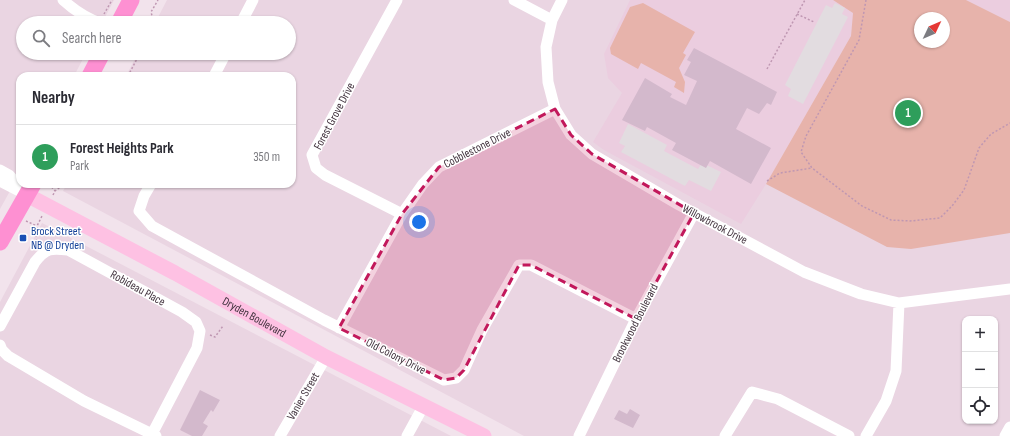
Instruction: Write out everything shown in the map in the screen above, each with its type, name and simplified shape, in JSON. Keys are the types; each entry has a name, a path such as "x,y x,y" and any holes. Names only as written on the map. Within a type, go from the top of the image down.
{"main road":[{"path":"122,16 131,0"},
{"path":"92,72 98,60"},
{"path":"0,242 30,190"}],"street":[{"path":"62,0 71,8 85,16"},
{"path":"245,16 253,0"},
{"name":"Forest Grove Drive","path":"396,0 312,155 316,168 325,175 402,214"},
{"path":"514,0 552,20"},
{"name":"Willowbrook Drive","path":"562,0 552,20 546,47 548,82 555,109 571,134 592,154 694,213 804,272 861,294 899,303 1010,290"},
{"path":"216,72 222,60"},
{"name":"Cobblestone Drive","path":"339,328 402,214 423,184 439,167 555,109"},
{"path":"0,170 16,180"},
{"path":"0,181 16,186"},
{"name":"Old Colony Drive","path":"149,188 144,196 139,211 152,226 339,328 444,380 456,378 464,370 482,330 519,264 531,265 636,319"},
{"name":"Dryden Boulevard","path":"30,190 48,205 175,273 326,357 484,436"},
{"name":"Brookwood Boulevard","path":"579,436 636,319 694,213"},
{"name":"Robideau Place","path":"0,326 35,262 41,254 56,248 68,250 182,312 196,322 200,331"},
{"path":"866,436 886,401 896,371 899,303"},
{"path":"0,345 2,350 8,356 84,401 154,435 197,348 200,331"},
{"name":"Vanier Street","path":"280,436 326,357"},
{"path":"725,436 752,392 778,398 849,436"},
{"path":"407,436 424,405"},
{"path":"1005,436 1010,427"}],"path":[{"path":"104,16 112,0"},
{"path":"153,16 152,12 158,0"},
{"path":"767,69 804,0"},
{"path":"866,0 859,40 806,136 801,152 812,168 862,206 891,220 910,221 940,218 952,206 964,190 979,148 991,134 1010,123"},
{"path":"797,14 814,22"},
{"path":"130,72 136,60"},
{"path":"767,181 780,173 812,168"},
{"path":"48,205 54,191 58,188"},
{"path":"200,331 216,337 223,326"}],"highlighted area":[{"path":"555,109 571,135 592,154 694,213 636,319 531,265 519,265 464,370 456,378 444,380 339,328 402,214 439,167"}],"shaded area":[{"path":"0,0 114,0 106,16 16,16 16,60 82,60 76,72 16,72 16,180 0,209"},
{"path":"167,0 1010,0 1010,436 524,436 63,191 65,188 296,188 296,72 128,72 134,60 296,60 296,16 159,16"},
{"path":"630,0 833,0 853,13 851,36 766,184 741,224 604,150 593,142 622,93 608,78 604,54"},
{"path":"833,0 966,0 1010,22 1010,233 911,249 887,247 766,184 851,36 853,13"},
{"path":"966,0 1010,0 1010,22"},
{"path":"643,3 695,32 683,53 686,55 679,68 685,82 684,93 674,87 676,82 641,63 638,69 611,54 610,48 630,7"},
{"path":"835,3 845,8 842,14 848,17 803,104 788,96 791,89 785,85 826,5 832,8"},
{"path":"628,124 667,145 664,151 698,169 702,163 721,172 711,191 689,180 685,186 621,152 625,146 619,143"},
{"path":"42,223 451,436 0,436 0,302"}],"building":[{"path":"694,48 777,92 771,105 767,103 759,114 747,108 736,129 771,148 751,184 710,161 706,168 672,150 676,143 647,127 645,131 622,120 645,78 672,94 670,97 686,105 697,81 684,75 691,62 687,60"},
{"path":"200,390 220,400 213,412 211,410 203,423 208,426 202,436 192,436 180,430"},
{"path":"630,409 640,415 633,428 614,419 619,410 627,414"}],"place":[{"name":"Forest Heights Park","path":"908,113"},
{"name":"Brock Street NB @ Dryden","path":"23,238"}]}
